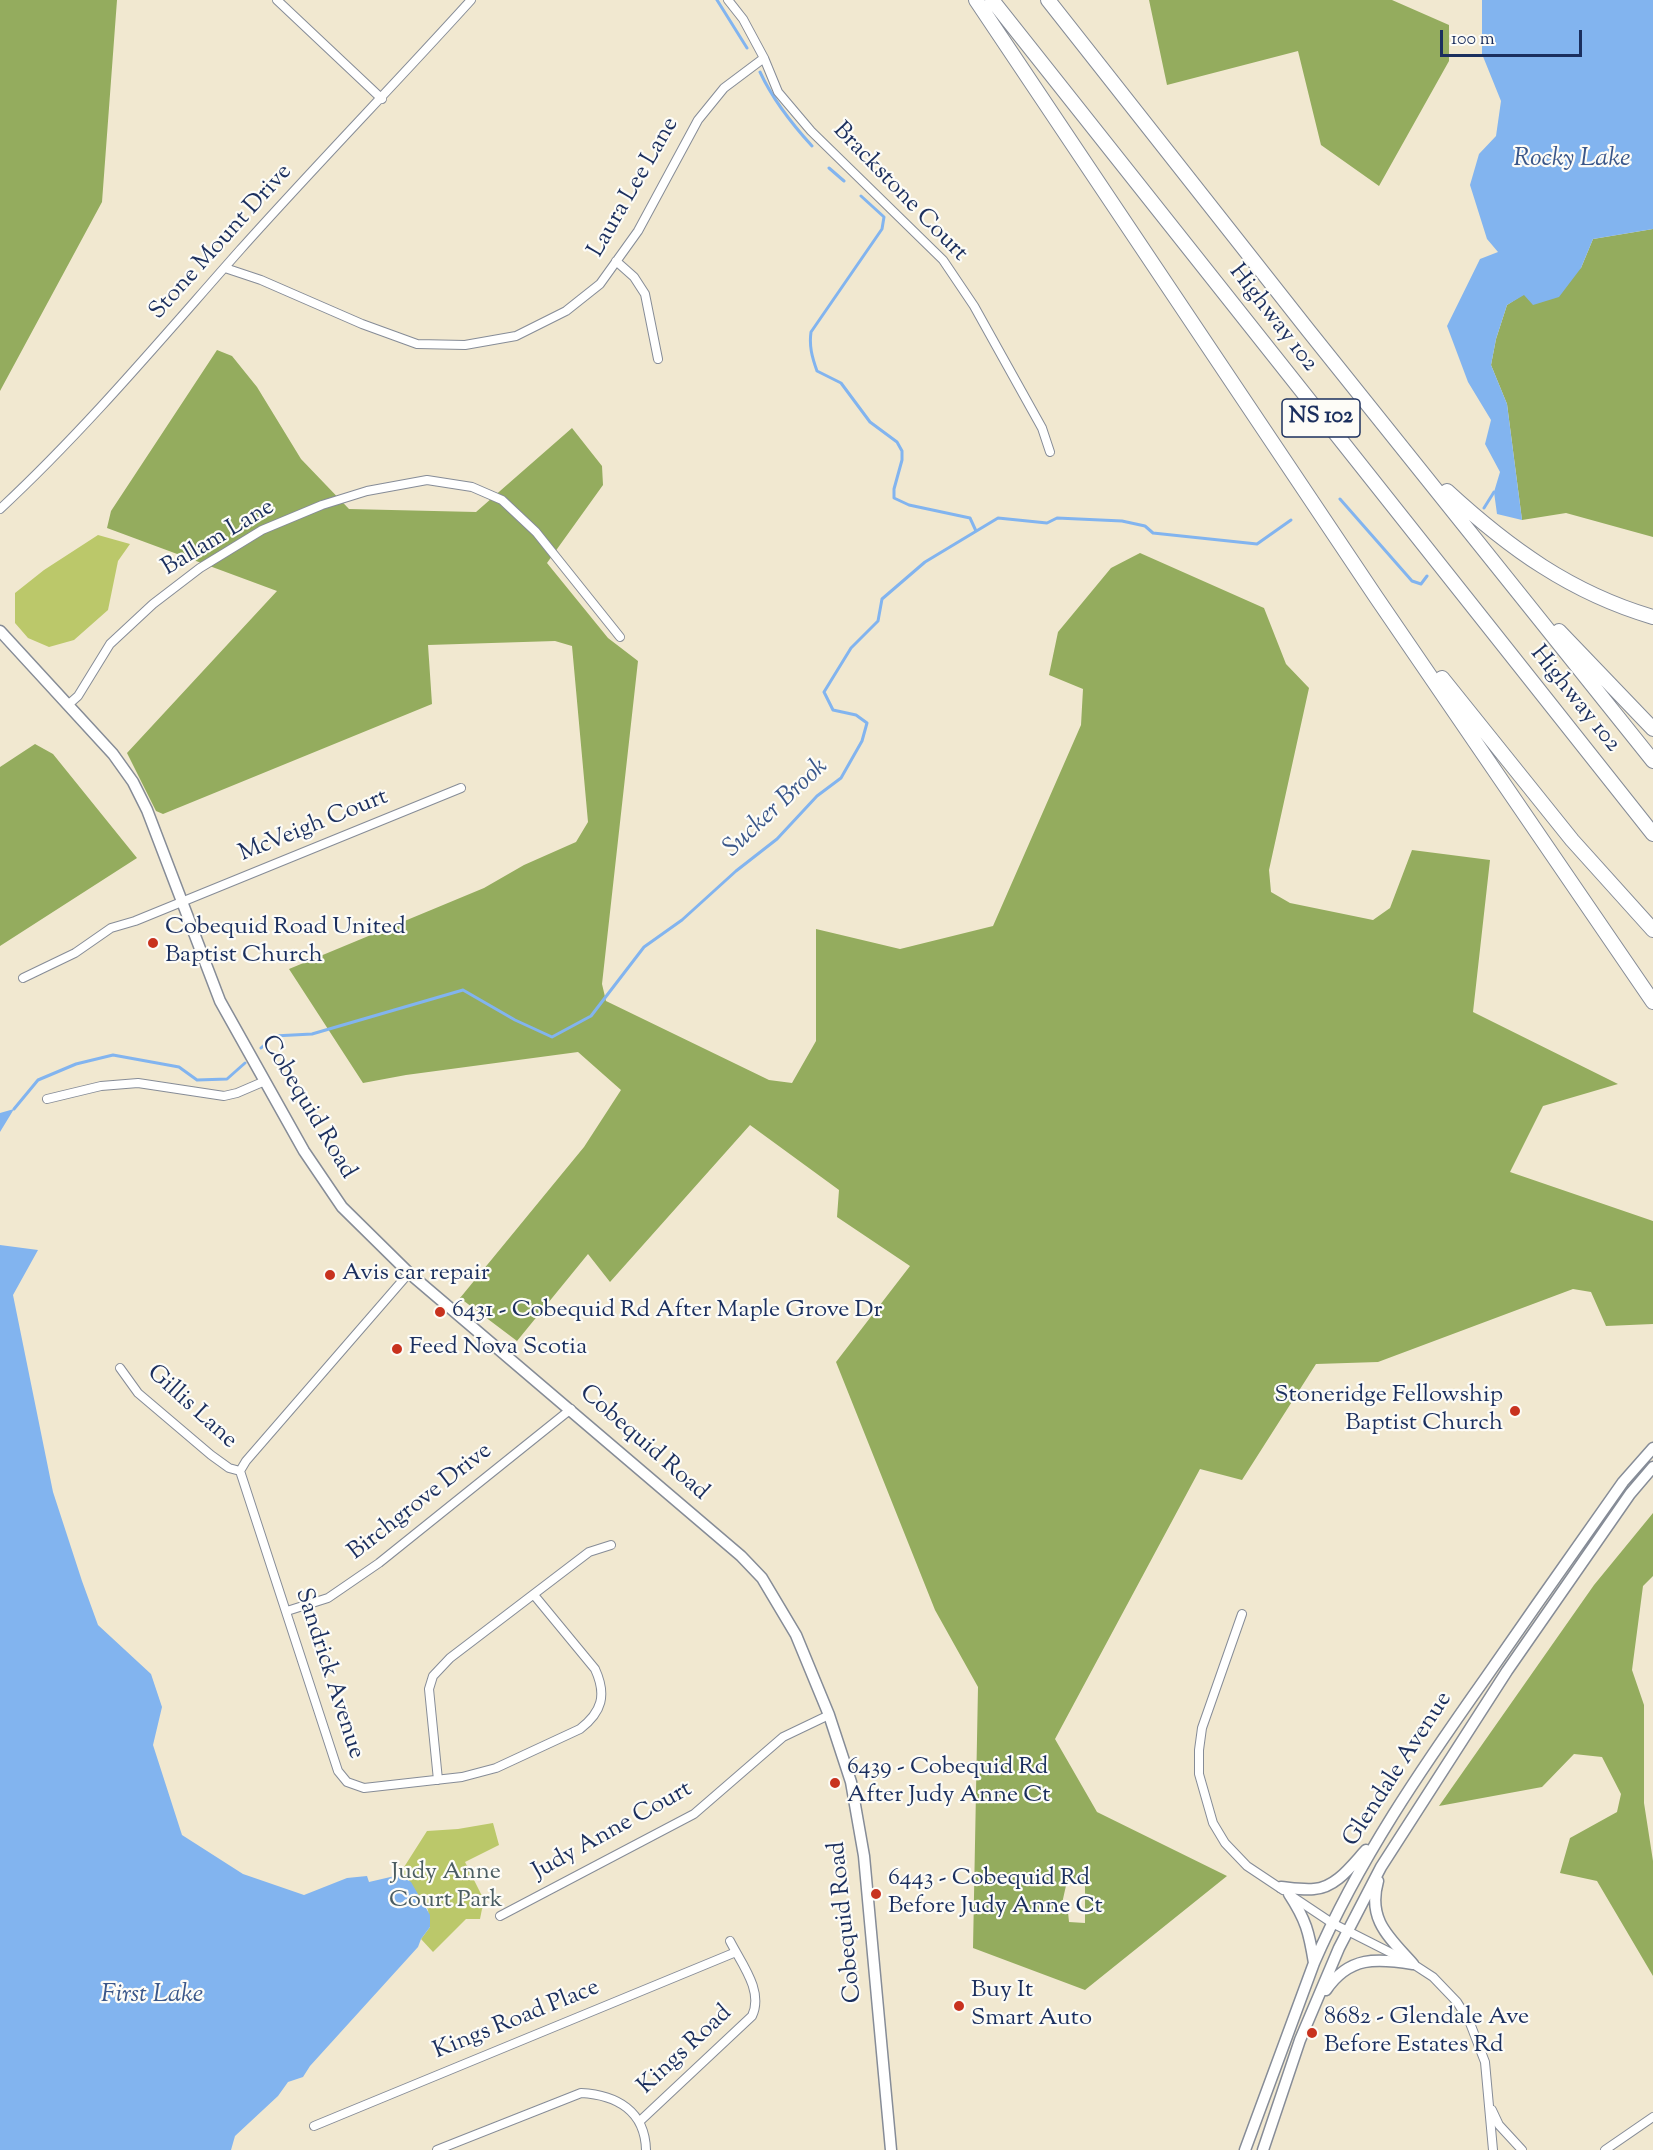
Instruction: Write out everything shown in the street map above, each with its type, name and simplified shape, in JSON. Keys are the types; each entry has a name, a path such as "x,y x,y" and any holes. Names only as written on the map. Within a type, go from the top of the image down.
{"highway":[{"path":"976,0 1376,597 1653,1002"},
{"name":"Highway 102","path":"992,0 1653,834"},
{"name":"Highway 102","path":"1048,0 1301,321 1653,760"},
{"path":"1415,462 1496,535 1532,562 1586,591 1653,617"},
{"path":"1498,567 1653,729"},
{"path":"1376,597 1572,840 1653,930"}],"main road":[{"name":"Cobequid Road","path":"0,631 69,704 113,754 133,782 147,810 220,1001 304,1151 342,1207 409,1273 741,1556 762,1578 796,1635 829,1715 851,1782 864,1856 891,2150"},
{"name":"Glendale Avenue","path":"1245,2150 1314,1964 1332,1923 1377,1839 1425,1763 1623,1482 1653,1448"},
{"name":"Glendale Avenue","path":"1263,2150 1300,2040 1348,1931 1381,1867 1507,1671 1630,1494 1653,1467"},
{"path":"1285,1890 1324,1887 1340,1878 1377,1839"},
{"path":"1381,1867 1374,1901 1378,1922 1413,1964"},
{"path":"1285,1890 1303,1915 1310,1934 1314,1964"},
{"path":"1316,2004 1342,1971 1359,1963 1383,1959 1413,1964"}],"street":[{"path":"277,0 381,99"},
{"name":"Stone Mount Drive","path":"0,509 26,486 108,399 225,267 471,0"},
{"name":"Brackstone Court","path":"728,0 743,19 764,58 778,92 811,131 943,260 974,306 1042,428 1050,452"},
{"name":"Laura Lee Lane","path":"225,267 261,280 362,324 417,344 465,345 516,336 566,311 600,284 638,231 698,120 724,88 764,58"},
{"path":"616,261 633,277 645,294 658,359"},
{"name":"Ballam Lane","path":"69,704 78,696 110,644 153,604 200,568 262,530 322,505 367,491 427,480 472,487 502,500 536,532 620,637"},
{"name":"McVeigh Court","path":"23,978 75,953 119,924 135,921 461,788"},
{"path":"47,1099 101,1086 138,1083 224,1096 265,1081"},
{"path":"240,1471 246,1461 409,1273"},
{"name":"Gillis Lane","path":"120,1368 138,1394 211,1455 229,1468 240,1471"},
{"name":"Birchgrove Drive","path":"287,1611 328,1598 379,1563 571,1409"},
{"name":"Sandrick Avenue","path":"240,1471 341,1776 354,1786 364,1788 462,1777 496,1768 580,1730 591,1721 598,1709 602,1694 600,1680 595,1669 534,1594"},
{"path":"438,1780 429,1689 433,1676 450,1658 589,1552 611,1545"},
{"path":"1242,1614 1202,1728 1199,1774 1213,1823 1225,1843 1247,1866 1332,1923 1434,1977 1457,2002 1470,2023 1485,2062 1493,2150"},
{"name":"Judy Anne Court","path":"500,1916 694,1814 783,1737 829,1715"},
{"name":"Kings Road","path":"640,2121 752,2016 756,2009 756,1996 730,1941"},
{"name":"Kings Road Place","path":"314,2126 736,1952"},
{"path":"437,2150 581,2093 595,2094 621,2103 640,2121 645,2133 646,2150"},
{"path":"1489,2101 1499,2125 1522,2150"},
{"path":"1605,2150 1653,2116"}],"green space":[{"path":"0,0 117,0 102,202 0,391"},
{"path":"1149,0 1392,0 1449,25 1449,61 1379,186 1321,145 1298,51 1167,85"},
{"path":"1653,229 1653,537 1566,513 1522,520 1507,404 1491,365 1496,339 1507,305 1524,294 1581,268 1593,239"},
{"path":"217,350 232,356 257,387 301,459 349,509 476,512 572,428 602,466 603,485 547,563 608,638 638,661 602,984 606,1001 769,1080 792,1083 816,1041 816,929 900,949 993,926 1081,725 1083,689 1049,675 1058,632 1111,568 1140,553 1264,608 1286,664 1309,688 1269,870 1271,892 1290,903 1373,920 1390,908 1412,850 1490,860 1473,1012 1618,1084 1543,1106 1510,1172 1653,1221 1653,1324 1606,1326 1591,1292 1573,1289 1378,1362 1316,1364 1242,1480 1200,1469 1055,1739 1097,1812 1227,1876 1085,1990 973,1948 978,1687 935,1610 836,1362 910,1266 837,1217 839,1190 750,1125 610,1282 588,1254 517,1341 460,1298 584,1147 621,1090 578,1052 363,1083 289,969 484,888 524,865 576,842 588,822 572,646 555,641 428,645 432,704 163,814 156,811 127,753 277,591 107,528 111,511","holes":["1067,1881 1085,1884 1085,1923 1069,1922 1068,1912 1061,1908"]},
{"path":"98,535 130,544 118,561 108,610 74,640 49,647 28,638 15,623 15,593 44,570"},
{"path":"35,744 53,754 137,858 0,946 0,767"},
{"path":"1653,1513 1653,1576 1643,1586 1632,1670 1644,1705 1644,1803 1653,1861 1653,1976 1597,1881 1560,1873 1570,1838 1617,1812 1621,1794 1602,1757 1574,1754 1542,1787 1439,1806 1594,1585"},
{"name":"Judy Anne Court Park","path":"493,1823 499,1845 465,1862 481,1894 488,1901 482,1909 480,1919 466,1919 433,1952 421,1939 430,1927 428,1910 407,1878 399,1875 427,1831"}],"water":[{"name":"Rocky Lake","path":"1482,0 1653,0 1653,229 1593,239 1581,268 1559,297 1533,305 1524,295 1507,305 1496,339 1491,365 1507,404 1522,520 1497,514 1494,492 1500,472 1485,444 1491,420 1468,382 1447,326 1480,259 1498,252 1487,239 1470,185 1479,154 1496,136 1501,101 1482,54"},
{"path":"14,1109 0,1132 0,1113"},
{"name":"First Lake","path":"0,1245 38,1250 13,1295 53,1492 98,1625 151,1674 162,1707 153,1745 182,1835 243,1874 304,1895 347,1878 367,1876 369,1882 399,1875 411,1882 430,1915 430,1927 418,1947 310,2066 303,2077 288,2082 278,2096 235,2136 231,2150 0,2150"}],"waterway":[{"path":"717,0 747,48"},
{"path":"760,72 783,111 812,146"},
{"path":"829,168 844,181"},
{"path":"861,196 884,217 882,229 811,332 812,356 815,366 817,371 841,383 870,422 897,442 902,451 902,460 894,489 894,498 909,505 970,518 976,531"},
{"name":"Sucker Brook","path":"1484,508 1494,492"},
{"name":"Sucker Brook","path":"1340,499 1412,581 1421,584 1427,576"},
{"name":"Sucker Brook","path":"261,1048 274,1036 312,1034 463,990 515,1020 552,1037 591,1016 644,947 682,920 736,871 777,839 817,796 841,778 862,741 867,723 856,715 833,710 824,692 851,648 878,621 882,599 925,562 998,518 1047,523 1057,518 1122,521 1145,526 1153,533 1257,544 1291,520"},
{"name":"Sucker Brook","path":"14,1109 38,1080 76,1064 113,1055 179,1067 197,1080 227,1079 245,1063"}],"place":[{"name":"Cobequid Road United Baptist Church","path":"153,943"},
{"name":"Avis car repair","path":"330,1275"},
{"name":"6431 - Cobequid Rd After Maple Grove Dr","path":"440,1312"},
{"name":"Feed Nova Scotia","path":"397,1349"},
{"name":"Stoneridge Fellowship Baptist Church","path":"1515,1411"},
{"name":"6439 - Cobequid Rd After Judy Anne Ct","path":"835,1783"},
{"name":"6443 - Cobequid Rd Before Judy Anne Ct","path":"876,1894"},
{"name":"Buy It Smart Auto","path":"959,2006"},
{"name":"8682 - Glendale Ave Before Estates Rd","path":"1312,2033"}]}
